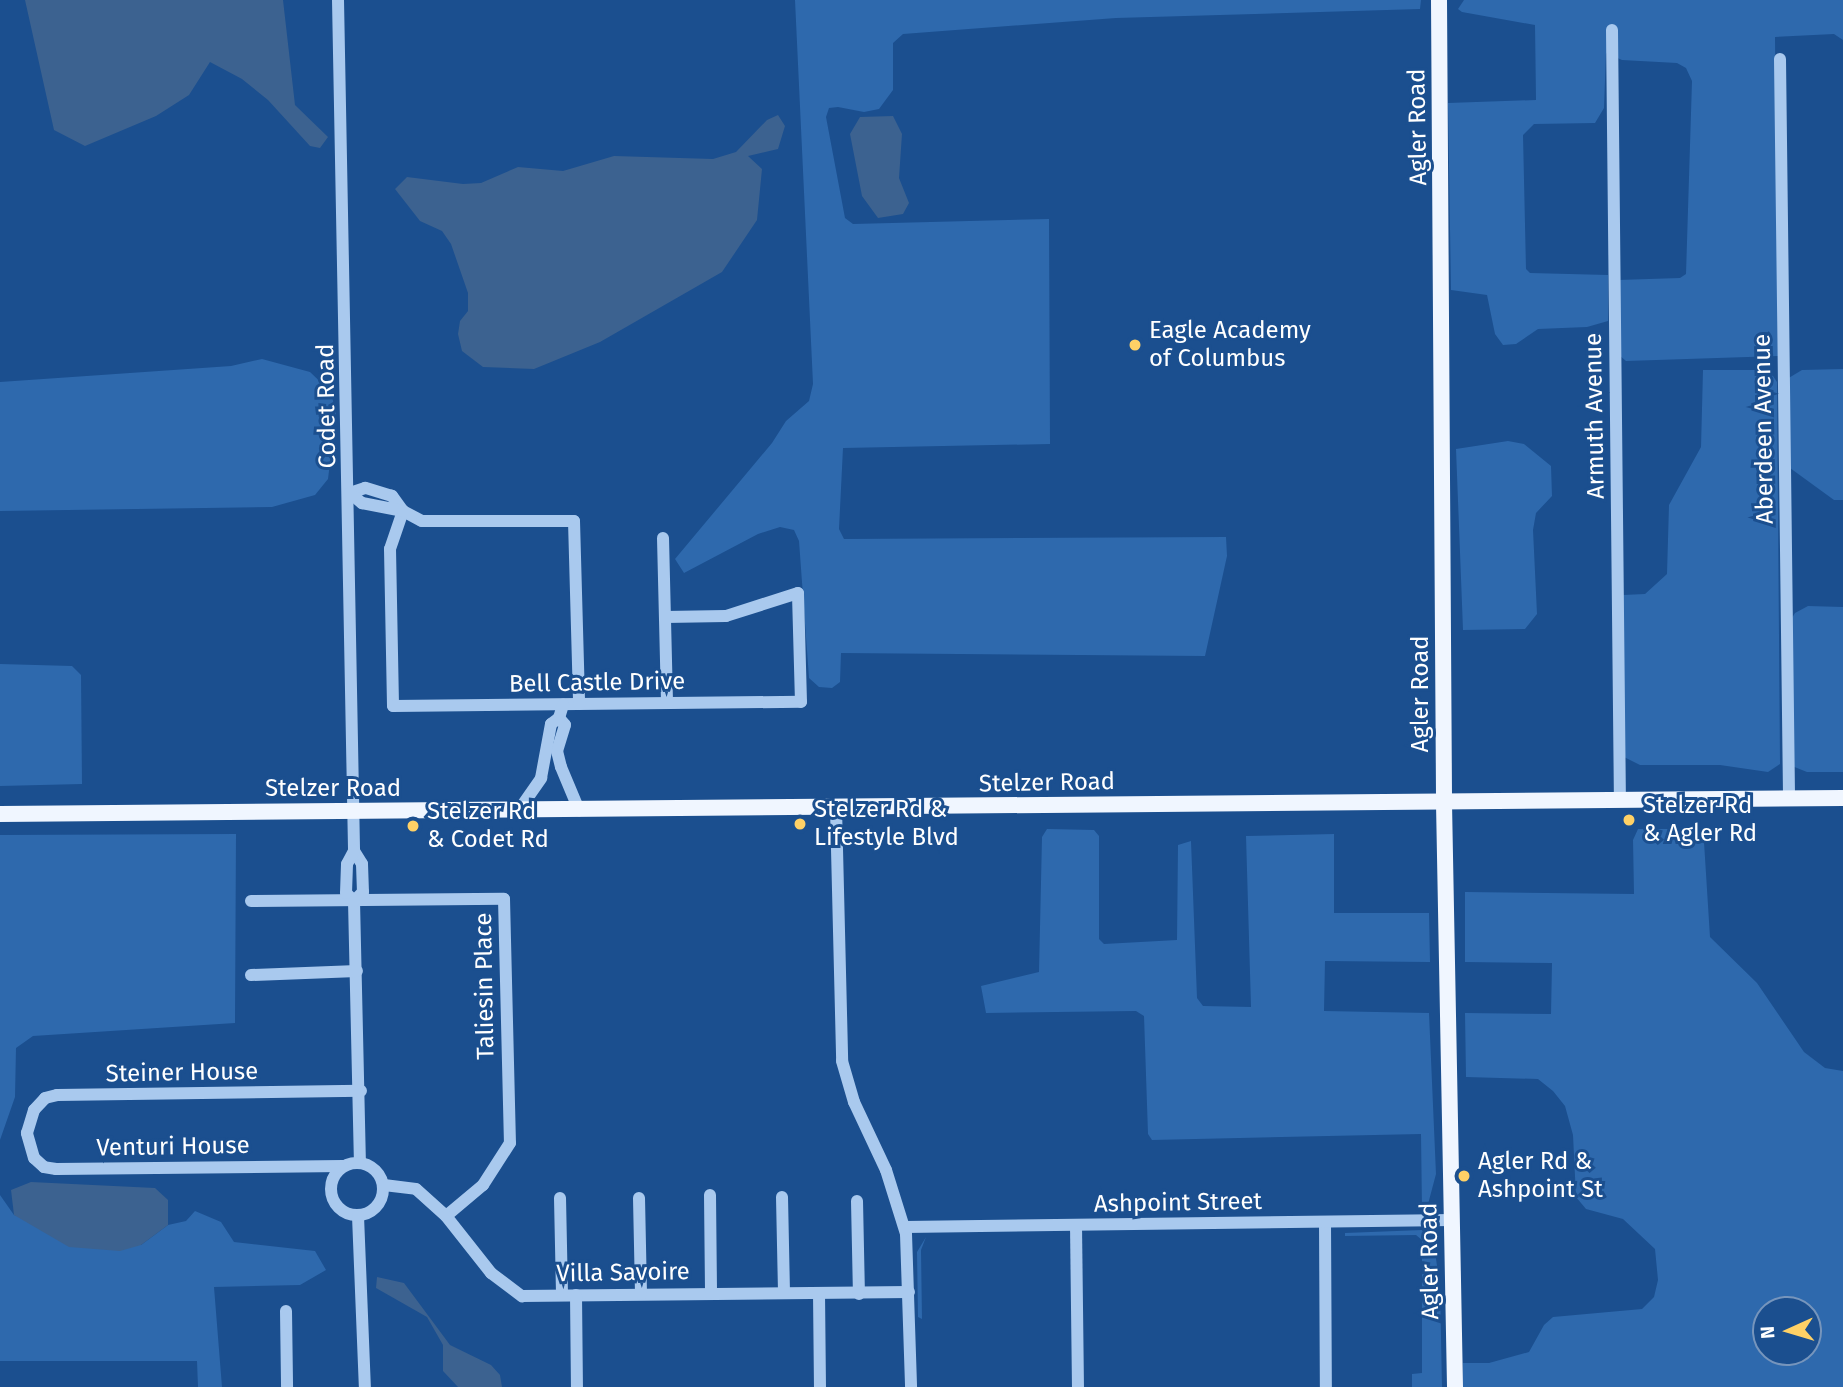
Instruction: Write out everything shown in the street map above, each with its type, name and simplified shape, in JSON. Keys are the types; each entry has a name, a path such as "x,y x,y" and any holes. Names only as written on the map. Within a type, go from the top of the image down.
{"main road":[{"name":"Agler Road","path":"1439,0 1444,803 1455,1387"},
{"name":"Stelzer Road","path":"0,814 1843,798"}],"street":[{"name":"Codet Road","path":"338,0 350,493 354,851 362,864 363,892 354,901"},
{"name":"Armuth Avenue","path":"1612,30 1620,801"},
{"name":"Aberdeen Avenue","path":"1780,58 1789,799"},
{"path":"350,493 365,488 392,496 403,511 422,521 574,521 579,704"},
{"name":"Bell Castle Drive","path":"403,511 390,549 393,706 801,702 798,593 726,616 665,617"},
{"path":"663,538 667,704"},
{"path":"519,810 535,792 551,724 559,719 563,705"},
{"path":"559,719 565,725 559,759 579,810"},
{"path":"836,808 842,1062 905,1227 911,1387"},
{"name":"Taliesin Place","path":"251,901 504,899 510,1143 483,1185 446,1216"},
{"path":"354,901 361,1091 360,1162"},
{"path":"251,975 356,971"},
{"name":"Steiner House","path":"27,1133 34,1110 45,1098 57,1095 361,1091"},
{"name":"Venturi House","path":"27,1133 34,1158 44,1167 56,1169 343,1166"},
{"path":"360,1162 380,1174 384,1185 382,1200 372,1211 358,1216 340,1209 331,1192 336,1173 343,1166 360,1162"},
{"name":"Villa Savoire","path":"384,1185 416,1189 446,1216 491,1273 522,1296 909,1292"},
{"path":"710,1195 711,1293"},
{"path":"782,1197 784,1293"},
{"path":"560,1198 562,1295"},
{"path":"639,1198 641,1294"},
{"path":"857,1201 859,1294"},
{"path":"358,1216 365,1387"},
{"name":"Ashpoint Street","path":"905,1227 1453,1220"},
{"path":"1325,1222 1326,1387"},
{"path":"1076,1225 1078,1387"},
{"path":"819,1293 820,1387"},
{"path":"576,1295 577,1387"},
{"path":"286,1311 287,1387"}],"shaded area":[{"path":"25,0 283,0 295,105 328,137 320,148 310,146 268,100 242,79 210,62 189,95 156,116 85,146 54,130"},
{"path":"795,0 1421,0 1420,9 1116,18 903,34 893,43 893,90 879,109 864,112 829,108 826,117 845,218 853,224 1049,219 1050,444 843,448 839,529 844,539 1226,537 1227,556 1205,656 841,653 840,682 832,688 819,687 809,678 799,541 794,530 780,527 758,534 684,573 675,559 772,443 786,421 809,401 813,384"},
{"path":"1464,0 1843,0 1843,40 1834,34 1775,37 1778,356 1626,361 1619,355 1618,280 1680,278 1686,274 1692,81 1686,68 1677,63 1622,60 1606,53 1604,108 1595,123 1534,124 1523,135 1526,269 1530,273 1608,275 1608,321 1587,327 1538,329 1516,344 1503,345 1495,334 1487,295 1451,290 1448,103 1536,100 1535,25 1462,12 1458,9"},
{"path":"778,115 785,126 778,149 748,156 762,169 757,220 722,272 600,342 534,369 483,367 462,351 458,334 460,321 468,311 468,293 451,244 442,231 420,221 395,189 407,177 463,184 481,183 518,167 563,171 614,156 713,159 736,152 767,120"},
{"path":"893,116 902,134 899,178 909,203 903,214 878,218 862,196 850,134 860,117"},
{"path":"262,359 310,372 331,392 336,414 328,479 315,495 272,507 0,511 0,382 231,366"},
{"path":"1843,369 1843,500 1834,500 1790,468 1787,379 1802,370"},
{"path":"1703,370 1769,370 1777,382 1780,764 1768,772 1720,765 1640,765 1624,757 1623,595 1645,594 1667,574 1669,505 1701,447"},
{"path":"1508,441 1524,444 1551,466 1552,496 1536,513 1533,530 1537,614 1525,629 1463,630 1456,449"},
{"path":"1808,606 1843,607 1843,772 1807,772 1792,766 1789,623 1795,613"},
{"path":"0,664 72,666 81,675 82,784 0,786"},
{"path":"1047,829 1094,830 1099,836 1099,939 1104,944 1177,940 1178,845 1191,841 1197,998 1203,1006 1251,1007 1246,836 1334,834 1334,913 1429,913 1430,962 1325,961 1324,1011 1429,1013 1436,1174 1427,1208 1422,1211 1421,1134 1152,1140 1148,1134 1144,1016 1136,1011 986,1013 981,986 1039,972 1042,837"},
{"path":"1638,829 1696,829 1704,842 1710,937 1757,983 1804,1052 1825,1068 1843,1071 1843,1387 1463,1387 1463,1363 1489,1363 1529,1352 1544,1325 1553,1317 1642,1309 1654,1297 1658,1280 1655,1249 1623,1219 1586,1209 1576,1197 1573,1135 1565,1106 1553,1091 1538,1079 1466,1077 1465,1013 1551,1014 1552,963 1465,962 1465,892 1634,894 1633,840"},
{"path":"236,834 235,1023 33,1036 16,1048 15,1097 0,1140 0,835"},
{"path":"31,1182 155,1188 168,1200 168,1225 141,1245 120,1251 69,1247 14,1215 11,1190"},
{"path":"0,1195 14,1215 141,1245 168,1225 186,1221 195,1211 221,1222 234,1242 315,1251 326,1270 300,1285 214,1287 222,1387 198,1387 197,1361 0,1361"},
{"path":"1422,1230 1435,1252 1440,1286 1442,1387 1412,1387 1412,1374 1422,1373 1422,1240 1416,1235 1345,1236 1345,1233"},
{"path":"926,1237 921,1250 922,1319 918,1317 917,1252"},
{"path":"377,1277 404,1283 450,1345 491,1365 500,1375 502,1387 458,1387 443,1371 443,1345 427,1317 376,1288"}],"place":[{"name":"Eagle Academy of Columbus","path":"1135,345"},
{"name":"Stelzer Rd & Agler Rd","path":"1629,820"},
{"name":"Stelzer Rd & Lifestyle Blvd","path":"800,824"},
{"name":"Stelzer Rd & Codet Rd","path":"413,826"},
{"name":"Agler Rd & Ashpoint St","path":"1464,1176"}]}
